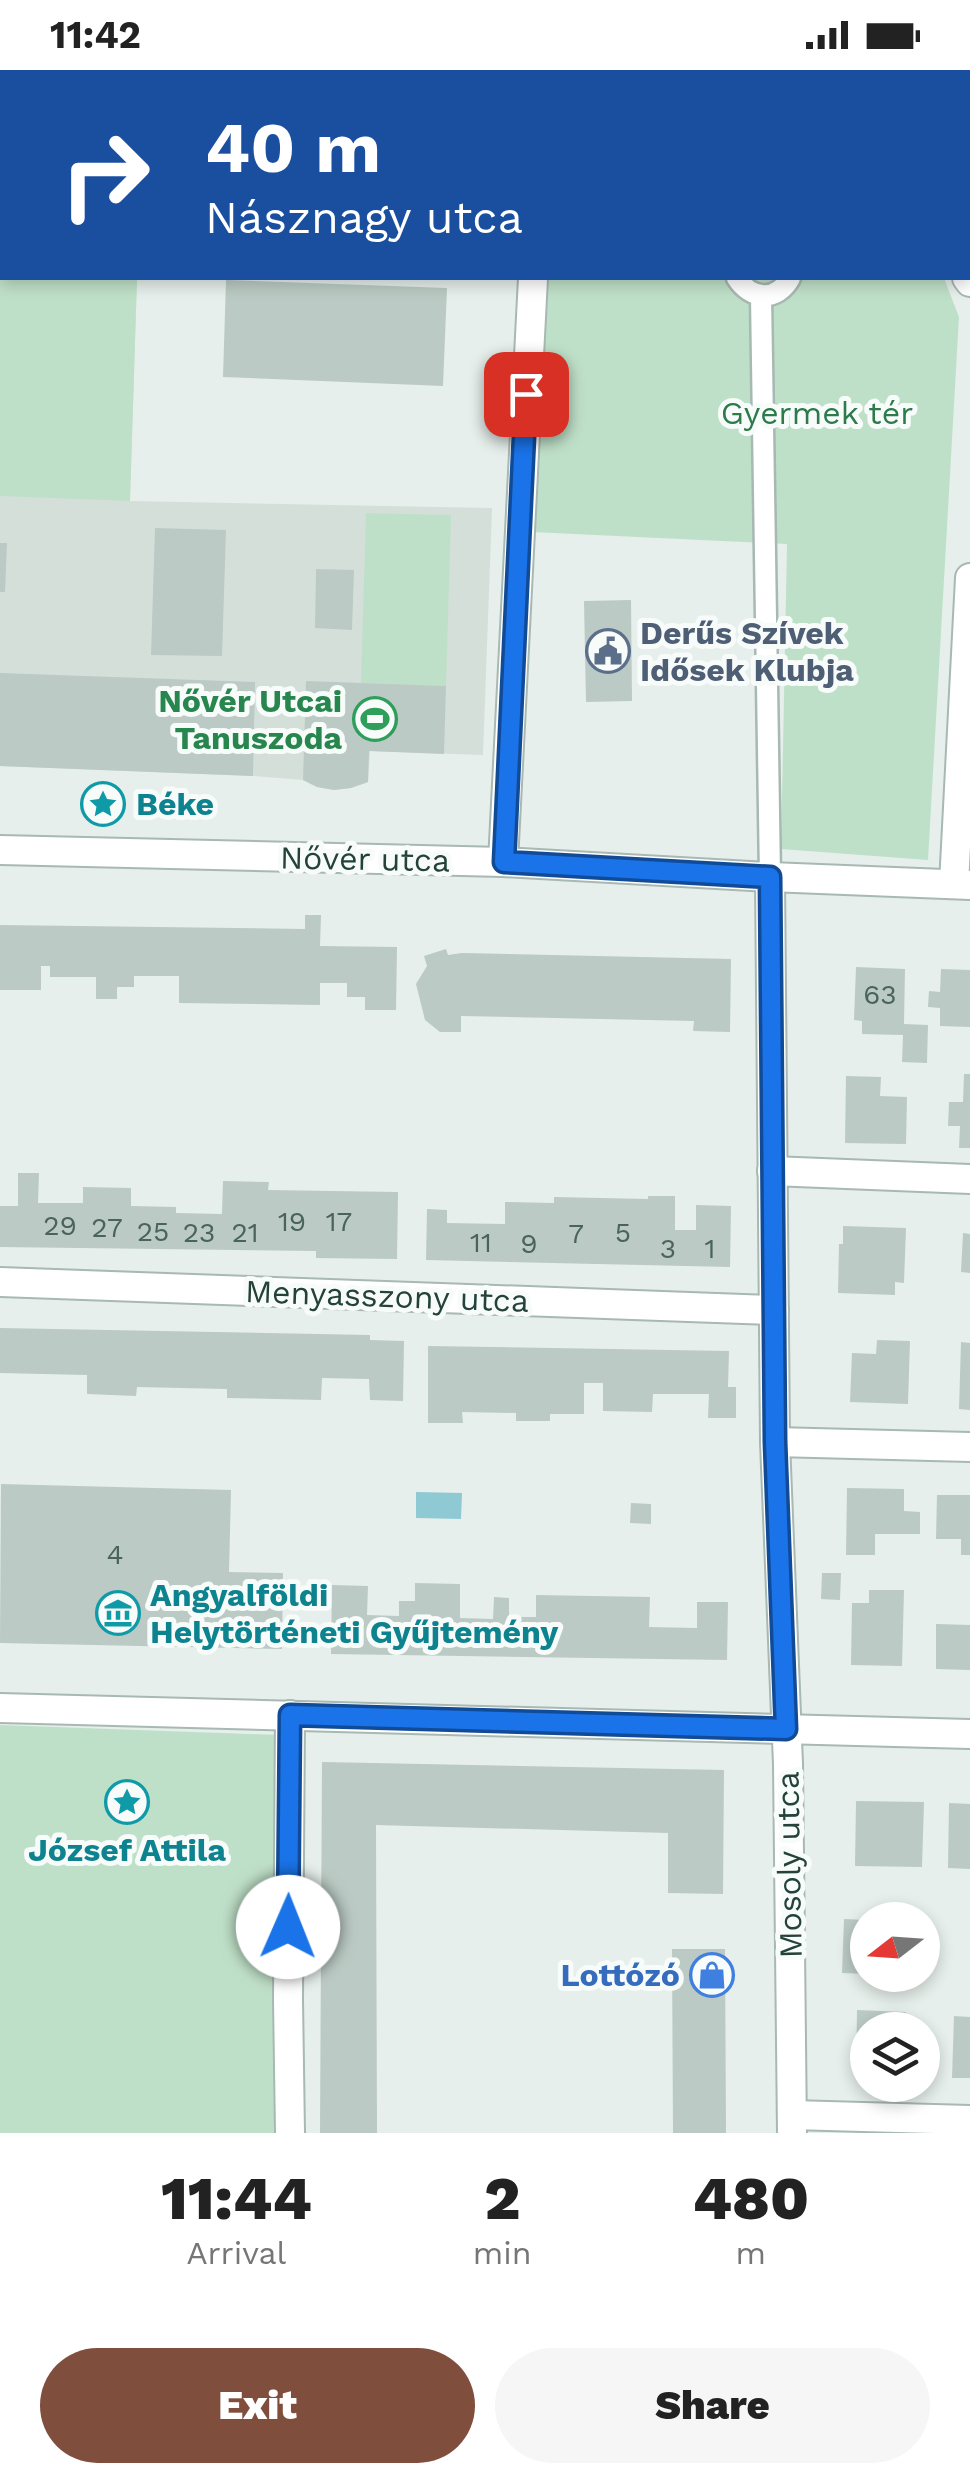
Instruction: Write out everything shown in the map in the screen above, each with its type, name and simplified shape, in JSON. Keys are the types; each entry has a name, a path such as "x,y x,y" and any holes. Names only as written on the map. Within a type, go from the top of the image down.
{"street":[{"path":"504,862 533,280"},
{"path":"738,280 761,296 777,293 789,280"},
{"path":"761,296 770,877"},
{"path":"962,885 970,578"},
{"name":"Nővér utca","path":"0,850 504,862 962,885"},
{"name":"Mosoly utca","path":"770,877 775,1442 786,1729 792,2124"},
{"path":"772,1171 970,1179"},
{"name":"Menyasszony utca","path":"0,1282 774,1310"},
{"path":"775,1442 970,1447"},
{"path":"0,1708 970,1734"},
{"path":"290,1715 290,2133"},
{"path":"792,2124 970,2120"}],"shaded area":[{"path":"0,280 137,280 130,501 492,508 483,755 370,751 368,782 334,790 303,780 253,776 0,766"}],"green space":[{"path":"0,280 137,280 130,501 0,496"},
{"name":"Gyermek tér","path":"547,280 945,280 959,317 928,860 781,849 787,544 532,532"},
{"path":"366,513 451,515 446,686 361,683"},
{"path":"0,1725 280,1735 280,2133 0,2133"}],"water":[{"path":"416,1492 462,1493 461,1519 416,1518"}],"building":[{"path":"226,280 447,288 443,386 223,377"},
{"path":"155,528 226,530 222,656 151,655"},
{"path":"0,543 7,543 5,592 0,592"},
{"path":"316,569 354,570 352,630 315,628"},
{"name":"Derűs Szívek Idősek Klubja","path":"631,600 632,701 586,702 584,601"},
{"path":"0,673 255,682 253,776 0,766"},
{"name":"Nővér Utcai Tanuszoda","path":"306,681 446,686 444,754 369,751 368,782 351,788 334,790 303,780"},
{"path":"305,915 321,915 320,946 397,947 396,1010 365,1010 365,997 347,997 347,983 320,983 320,1005 179,1003 179,976 134,976 134,987 117,987 117,999 96,999 96,977 50,977 50,966 41,966 41,990 0,990 0,925 305,929"},
{"path":"446,949 448,955 731,959 730,1032 693,1031 694,1021 461,1016 461,1032 440,1032 425,1020 416,984 427,966 424,956"},
{"path":"856,967 905,969 904,1024 928,1025 927,1063 902,1062 903,1035 862,1034 862,1021 854,1020"},
{"path":"941,969 970,970 970,1027 940,1026 940,1008 928,1007 929,991 940,992"},
{"path":"964,1074 970,1074 970,1148 959,1148 960,1126 948,1126 949,1102 963,1102"},
{"path":"846,1076 881,1077 880,1096 907,1097 906,1144 845,1143"},
{"path":"18,1173 39,1173 38,1203 83,1203 83,1187 131,1188 131,1206 176,1207 176,1213 222,1214 223,1181 269,1182 268,1190 398,1192 397,1259 316,1258 316,1251 0,1247 0,1206 18,1206"},
{"path":"675,1196 675,1230 696,1230 696,1205 731,1206 730,1267 426,1260 427,1209 447,1210 447,1223 505,1224 505,1202 554,1203 554,1197"},
{"path":"843,1226 906,1228 904,1283 895,1282 895,1295 838,1293"},
{"path":"963,1233 970,1234 970,1273 961,1272"},
{"path":"0,1328 370,1335 370,1340 404,1341 403,1401 370,1400 369,1379 322,1378 321,1400 227,1398 227,1389 137,1387 136,1396 87,1394 87,1375 0,1373"},
{"path":"877,1340 910,1341 908,1404 850,1402 852,1353 876,1354"},
{"path":"961,1342 970,1343 970,1410 959,1409"},
{"path":"428,1346 729,1351 728,1387 736,1387 736,1418 708,1418 709,1394 653,1394 652,1412 603,1411 603,1383 584,1383 584,1414 550,1414 550,1421 516,1421 516,1413 462,1412 463,1423 428,1423"},
{"path":"1,1484 231,1490 229,1572 283,1573 282,1649 0,1643"},
{"path":"847,1488 904,1489 904,1511 920,1512 920,1534 875,1534 875,1555 846,1555"},
{"path":"937,1495 970,1495 970,1555 961,1555 961,1539 936,1539"},
{"path":"631,1503 651,1504 651,1524 630,1523"},
{"path":"822,1573 841,1573 840,1600 821,1599"},
{"path":"415,1583 460,1584 460,1618 493,1619 494,1597 509,1598 509,1617 536,1617 536,1595 650,1597 649,1627 697,1628 697,1602 728,1602 727,1660 331,1654 332,1585 368,1586 367,1615 399,1616 399,1601 415,1601"},
{"path":"869,1590 904,1590 902,1666 851,1665 852,1603 869,1603"},
{"path":"936,1624 970,1625 970,1670 936,1669"},
{"path":"322,1762 724,1770 723,1894 668,1893 668,1833 376,1825 377,2133 320,2133"},
{"path":"856,1801 924,1802 922,1867 855,1866"},
{"path":"949,1803 970,1804 970,1869 948,1868"},
{"path":"844,1919 850,1919 850,1973 842,1973"},
{"path":"672,1949 725,1949 726,2133 673,2133"},
{"path":"954,2016 970,2017 970,2078 952,2078"}],"place":[{"name":"Derűs Szívek Idősek Klubja","path":"608,651"},
{"name":"Nővér Utcai Tanuszoda","path":"375,719"},
{"name":"Béke","path":"103,804"},
{"name":"Angyalföldi Helytörténeti Gyűjtemény","path":"118,1613"},
{"name":"József Attila","path":"127,1802"},
{"name":"Lottózó","path":"712,1975"}],"route":[{"path":"288,1927 290,1715 786,1729 775,1442 770,877 504,862 526,394"}]}
